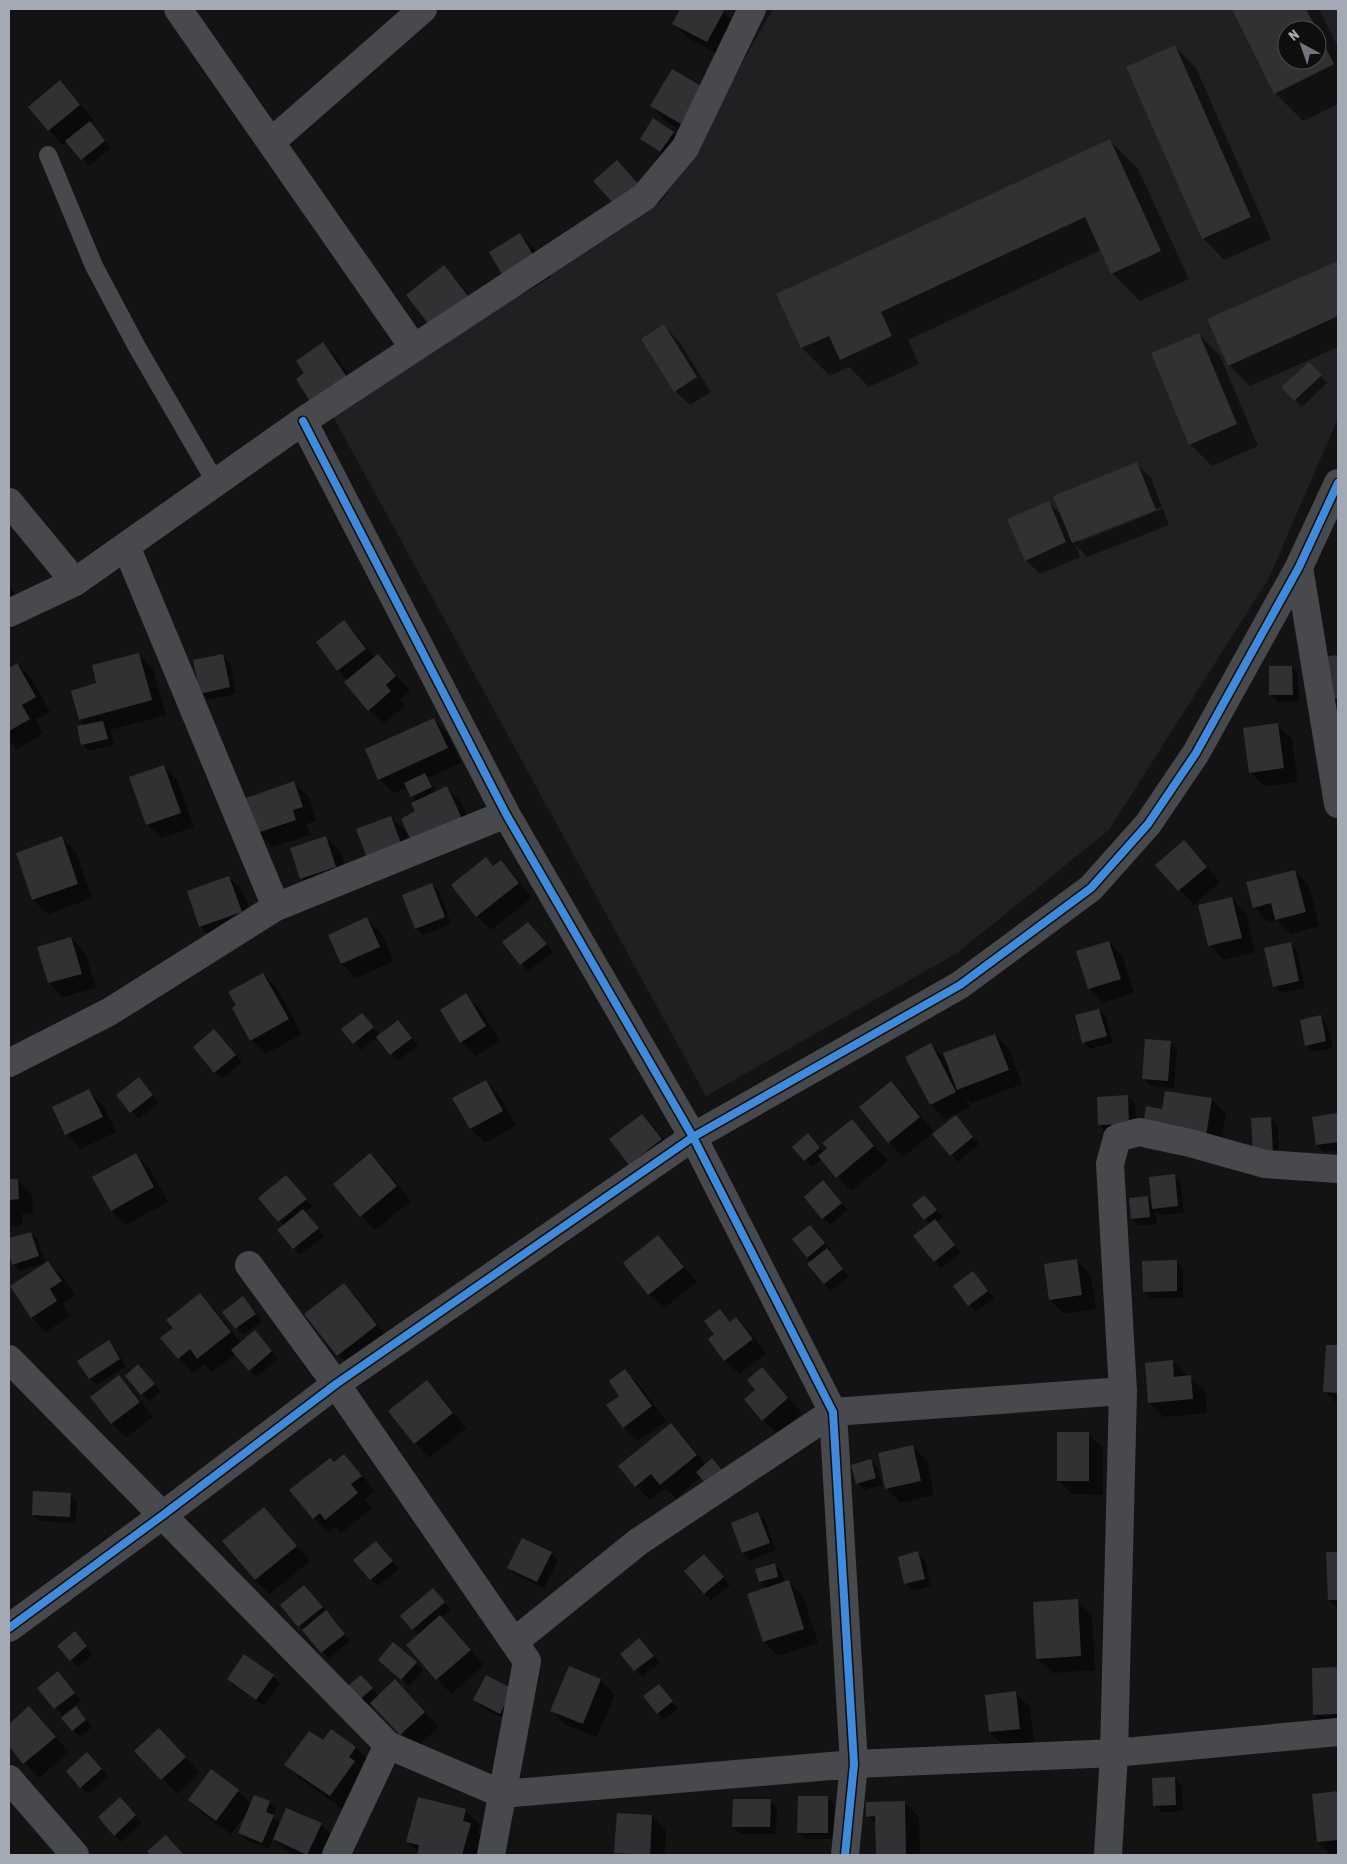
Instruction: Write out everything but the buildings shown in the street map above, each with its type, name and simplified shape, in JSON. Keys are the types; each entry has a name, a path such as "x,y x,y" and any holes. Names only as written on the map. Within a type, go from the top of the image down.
{"street":[{"path":"178,9 414,348"},
{"path":"271,142 423,9"},
{"path":"9,612 75,582 303,421 644,197 684,148 752,9"},
{"path":"303,421 506,814 693,1138 833,1412 854,1764 845,1855"},
{"path":"9,1628 163,1515 336,1384 693,1138 960,985 1091,888 1148,824 1196,752 1299,567 1338,484"},
{"path":"9,502 75,582"},
{"path":"126,546 276,907"},
{"path":"1299,567 1338,804"},
{"path":"9,1063 109,1012 276,907 506,814"},
{"path":"1108,1855 1114,1753 1123,1391 1110,1164 1116,1138 1139,1132 1190,1143 1265,1164 1338,1169"},
{"path":"249,1265 336,1384 527,1661 491,1855"},
{"path":"9,1359 388,1745 502,1794 854,1764 1114,1753 1338,1732"},
{"path":"515,1641 638,1542 833,1412 1123,1391"},
{"path":"336,1855 388,1745"},
{"path":"9,1780 75,1855"}],"lane":[{"path":"48,155 94,266 137,347 216,482"}],"shaded area":[{"path":"773,9 1338,9 1338,418 1269,578 1109,830 957,953 706,1096 330,411 663,200"}],"cycle path":[{"path":"303,421 506,814 693,1137 833,1412 854,1764 845,1855"},
{"path":"9,1628 163,1515 336,1384 693,1137 960,985 1091,888 1148,824 1196,753 1299,567 1338,483"}]}
